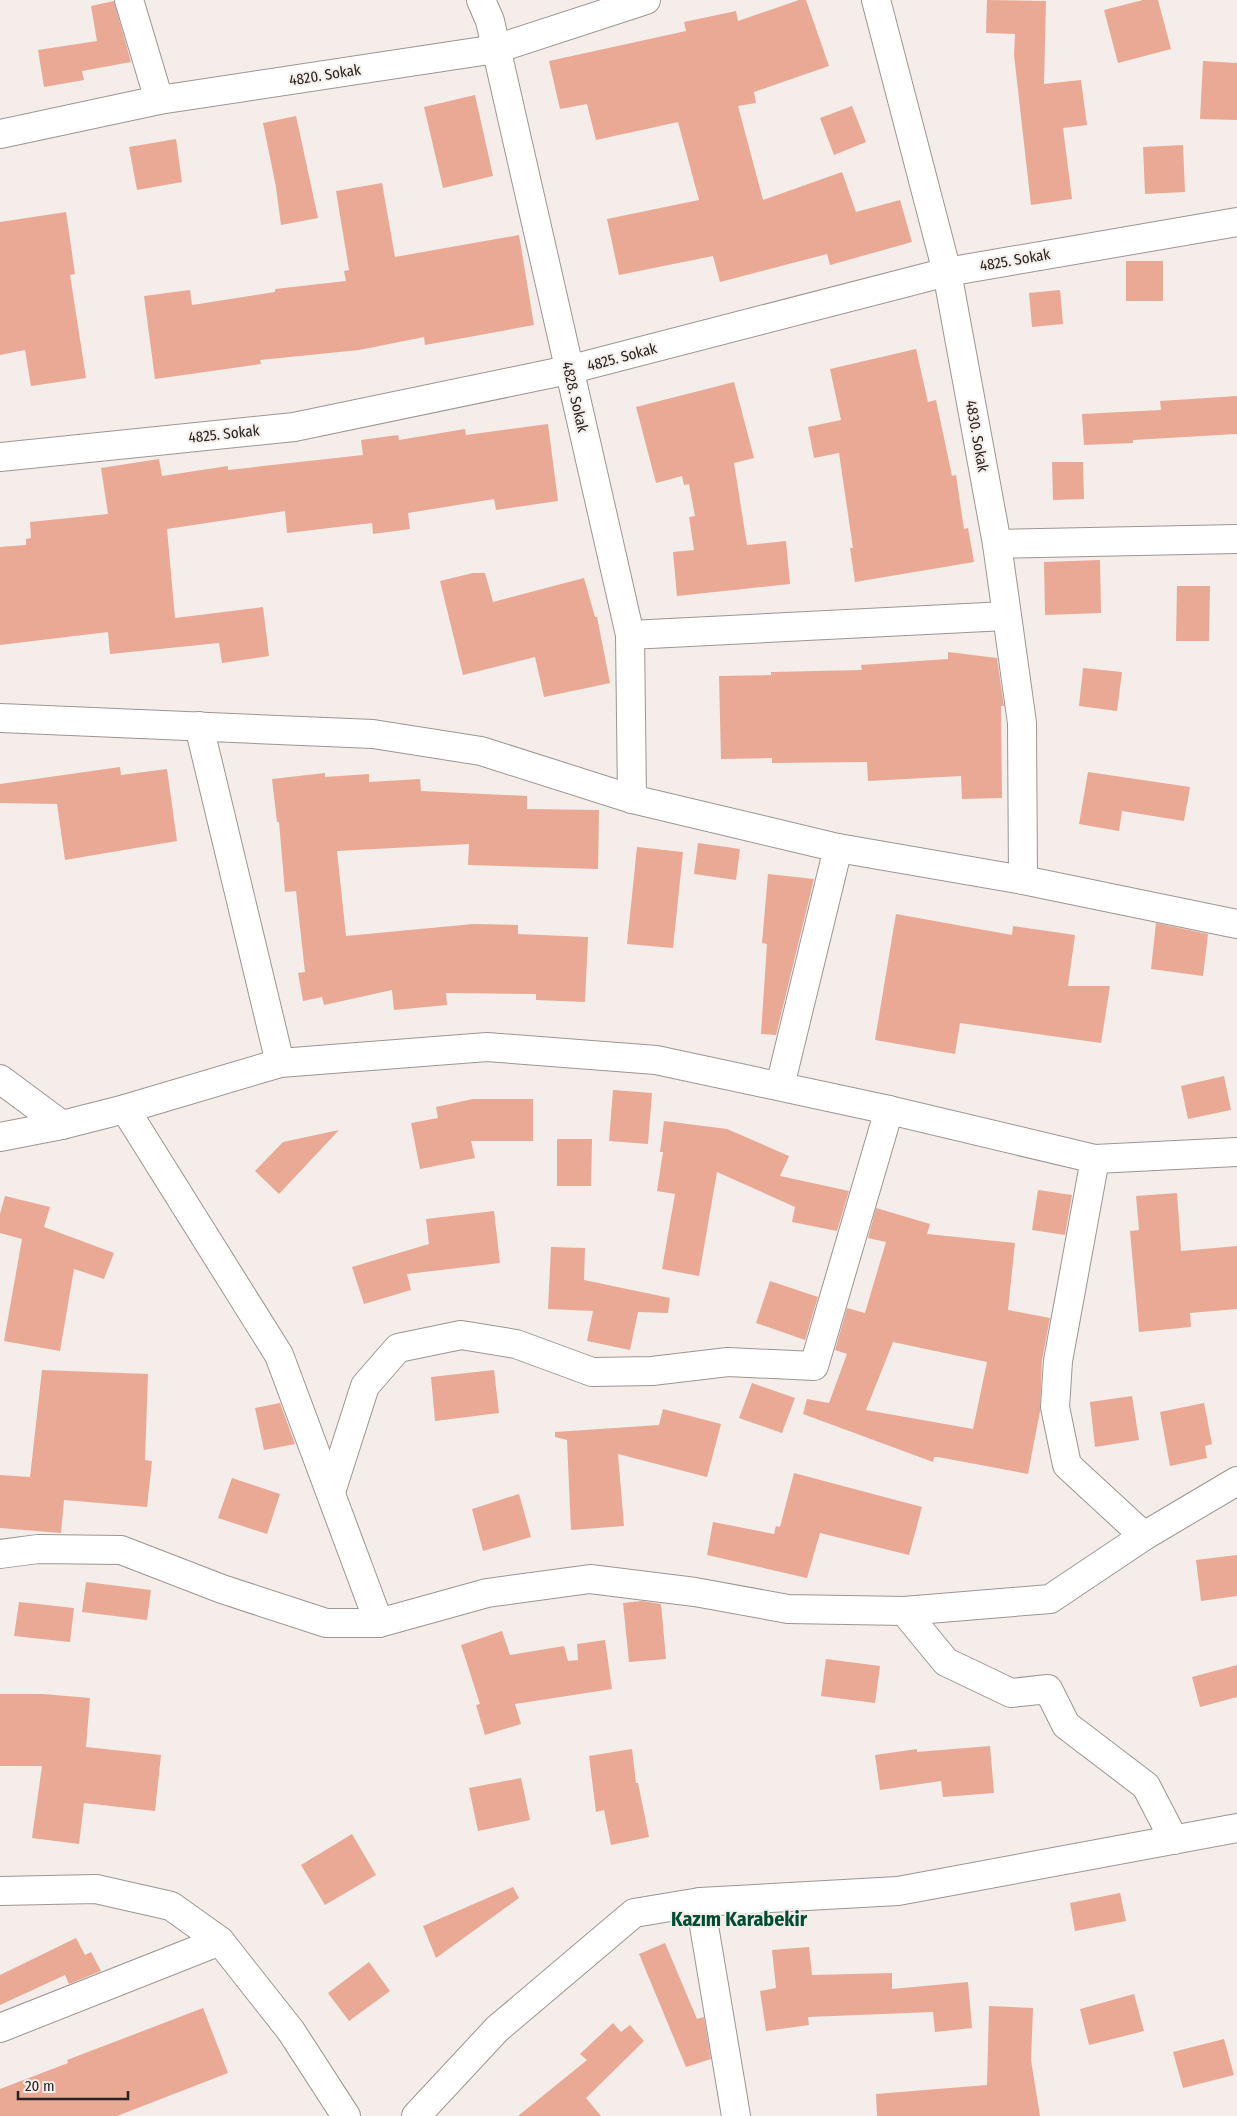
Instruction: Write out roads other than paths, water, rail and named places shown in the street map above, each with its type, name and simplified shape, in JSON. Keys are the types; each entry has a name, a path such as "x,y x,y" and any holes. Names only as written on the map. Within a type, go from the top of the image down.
{"street":[{"path":"129,0 159,100"},
{"name":"4828. Sokak","path":"481,0 490,21 568,370 630,635 632,799"},
{"name":"4820. Sokak","path":"0,134 159,100 496,49 646,0"},
{"name":"4830. Sokak","path":"876,0 947,272 997,544 1022,723 1023,880"},
{"name":"4825. Sokak","path":"0,457 294,427 568,370 947,272 1237,222"},
{"path":"997,544 1237,539"},
{"path":"630,635 1006,616"},
{"path":"0,718 373,734 481,751 632,799 838,848 1023,880 1237,924"},
{"path":"199,726 280,1063"},
{"path":"780,1086 838,848"},
{"path":"0,1137 62,1125 125,1109 280,1063 487,1047 656,1060 889,1110 1096,1159 1237,1152"},
{"path":"0,1079 62,1125"},
{"path":"125,1109 279,1355 379,1623"},
{"path":"331,1492 365,1386 398,1348 461,1335 516,1344 592,1372 652,1372 728,1362 814,1366 889,1110"},
{"path":"1096,1159 1058,1361 1055,1408 1067,1465 1144,1536"},
{"path":"0,1554 38,1549 121,1550 222,1589 326,1623 379,1623 487,1593 590,1580 695,1592 788,1609 904,1611 1050,1599 1144,1536 1237,1481"},
{"path":"904,1611 946,1662 1011,1693 1048,1689 1066,1725 1146,1786 1174,1840"},
{"path":"416,2116 497,2029 634,1913 700,1902 898,1891 1237,1828"},
{"path":"0,1891 96,1889 171,1906 220,1941 291,2031 346,2116"},
{"path":"700,1902 736,2116"},
{"path":"0,2028 220,1941"}],"district":[{"name":"Kazım Karabekir","path":"739,1919"}]}
